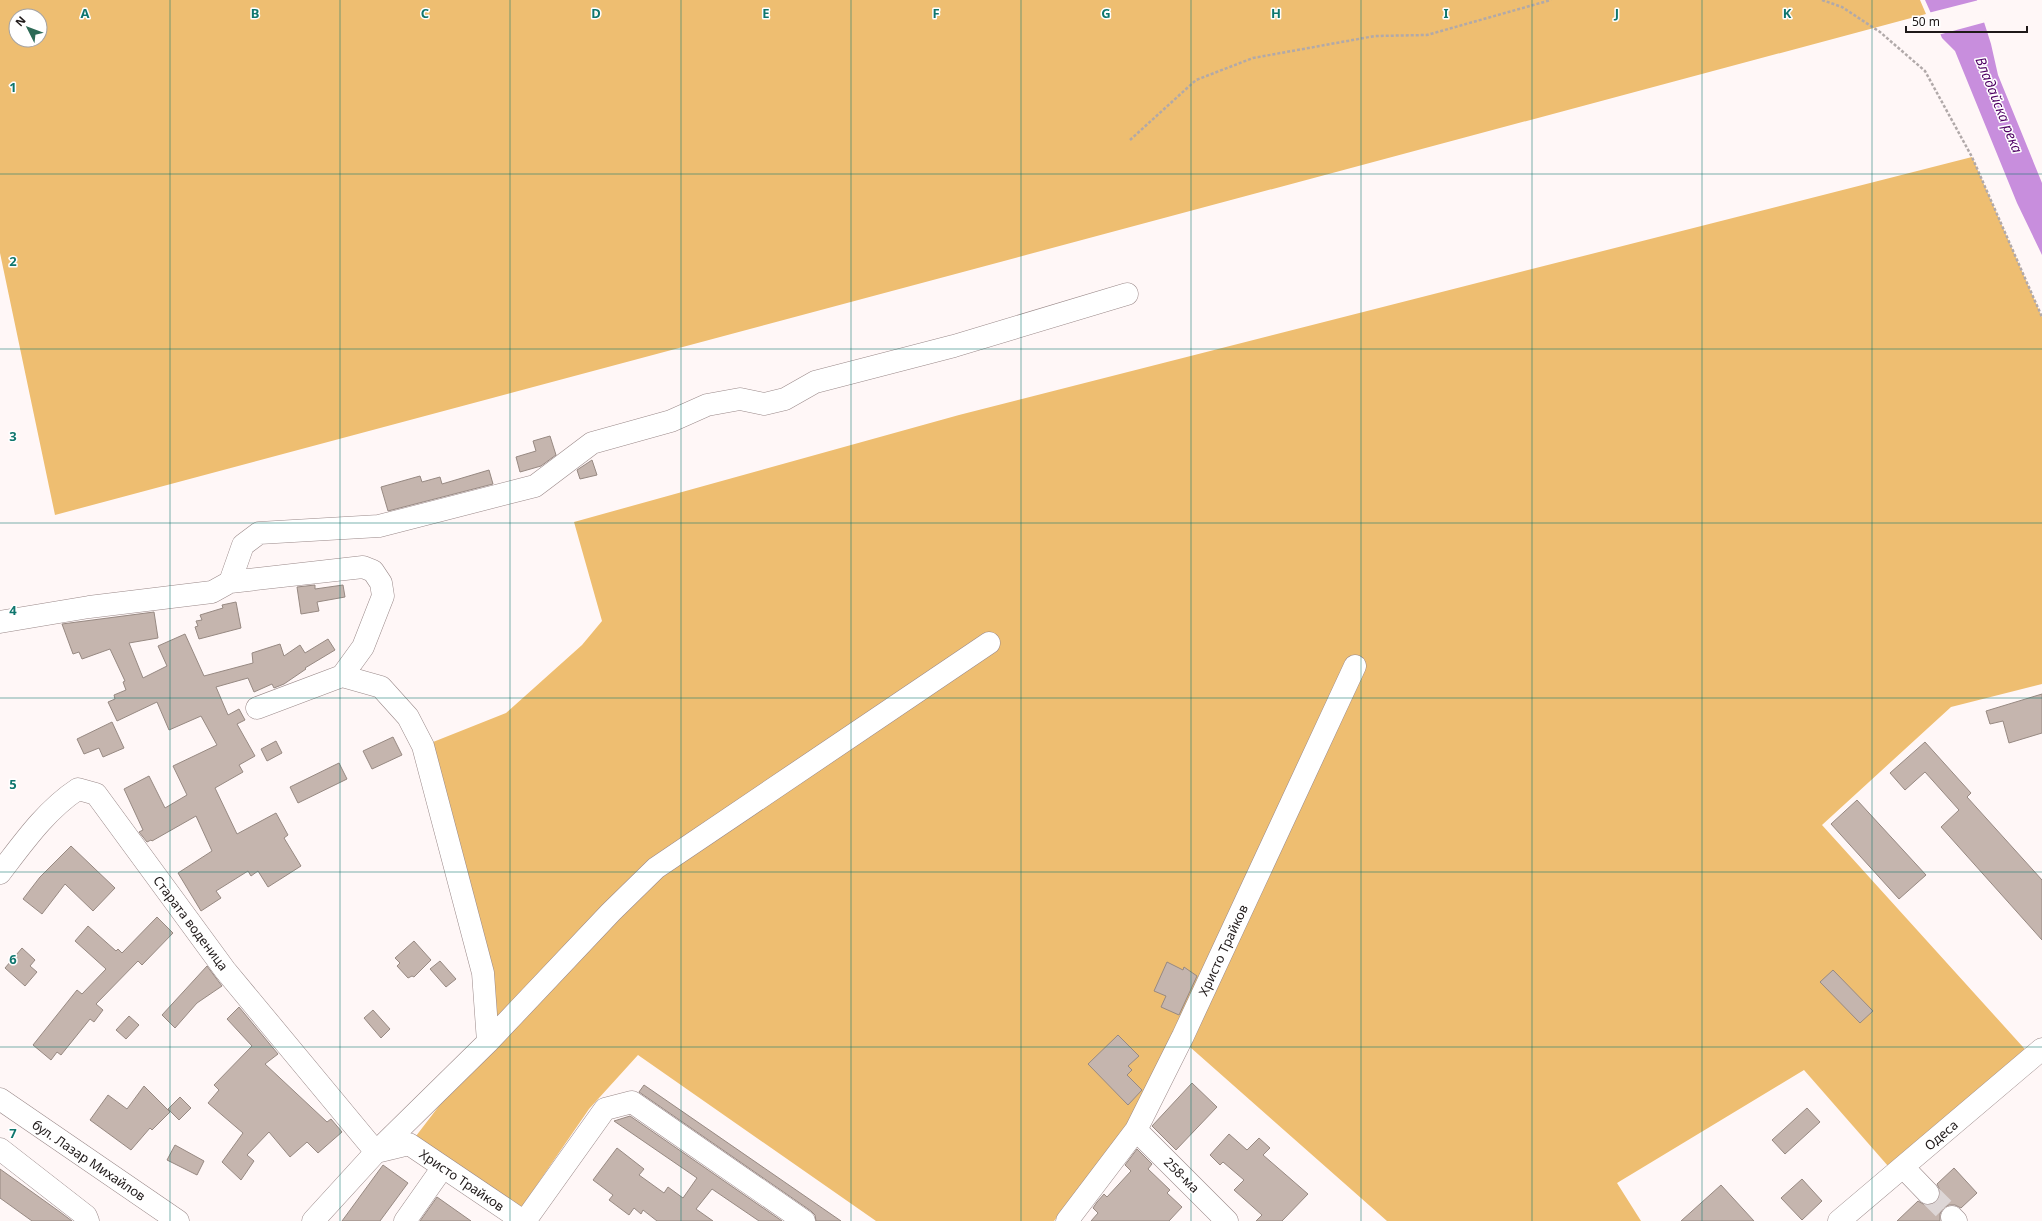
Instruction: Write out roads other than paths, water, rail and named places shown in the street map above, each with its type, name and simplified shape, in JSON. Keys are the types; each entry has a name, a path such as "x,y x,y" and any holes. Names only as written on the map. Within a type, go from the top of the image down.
{"street":[{"path":"230,582 243,545 259,533 379,526 536,486 592,443 671,421 706,405 740,399 764,404 785,399 815,382 954,346 1127,294"},
{"path":"0,622 89,607 212,592 230,582 363,567 373,571 381,583 383,596 363,647 342,676 257,708"},
{"path":"313,1221 376,1152 488,1042 611,912 656,868 989,643"},
{"name":"Христо Трайков","path":"1067,1221 1136,1130 1183,1036 1355,666"},
{"path":"342,676 381,687 408,717 424,746 483,973 488,1042"},
{"name":"Старата воденица","path":"0,873 25,840 60,801 78,789 96,794 226,970 376,1152"},
{"name":"Одеса","path":"1839,1221 2042,1050"},
{"name":"бул. Лазар Михайлов","path":"0,1100 178,1221"},
{"path":"524,1221 606,1109 632,1102 804,1221"},
{"name":"258-ма","path":"1136,1130 1228,1221"},
{"name":"Христо Трайков","path":"376,1152 409,1144 524,1221"},
{"path":"0,1149 86,1216 88,1221"},
{"path":"404,1221 443,1167"},
{"path":"1903,1167 1928,1192"}],"water":[{"name":"Владайска река","path":"1925,0 1977,0 1991,44 1998,75 2042,183 2042,255 2017,203 1955,51 1942,38"}],"tunnel":[{"path":"1928,1193 1952,1217"}]}
